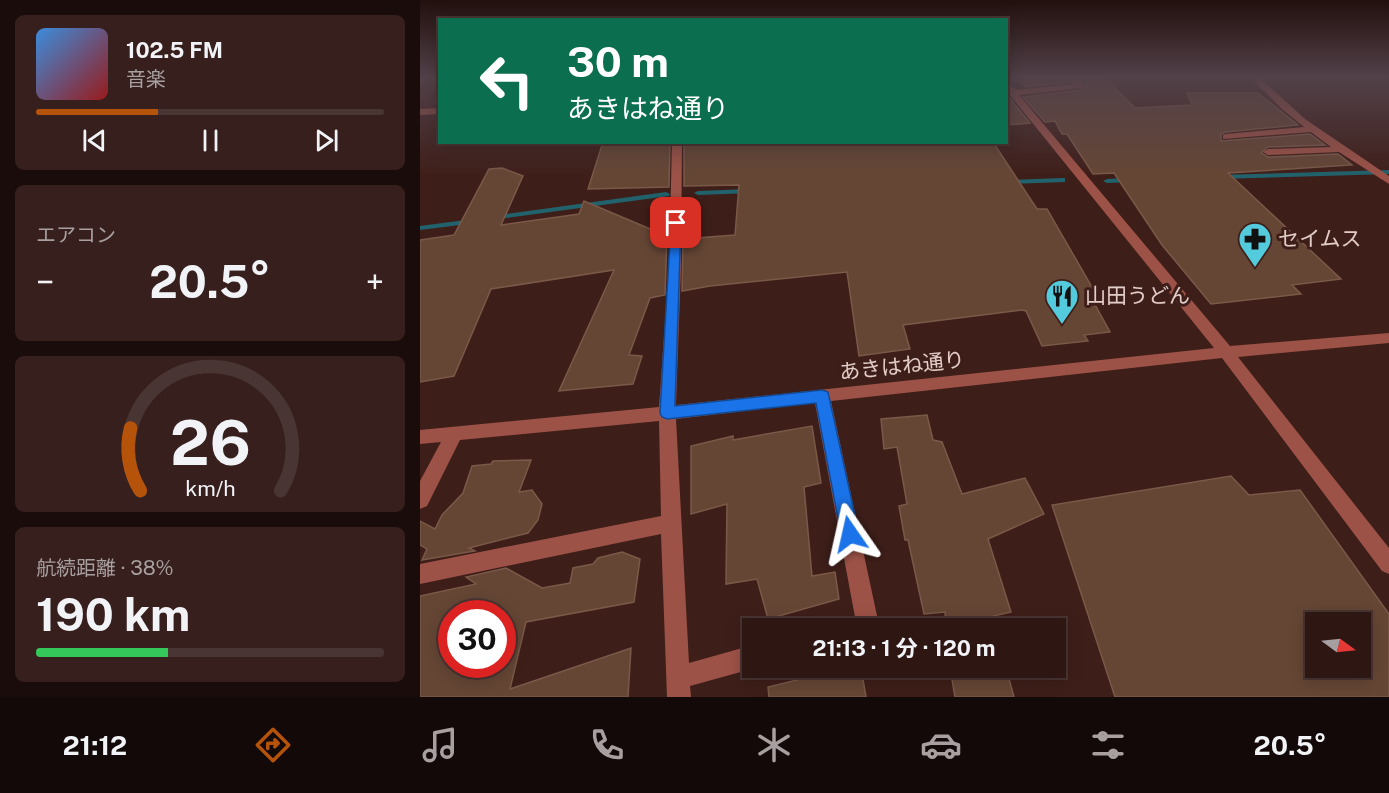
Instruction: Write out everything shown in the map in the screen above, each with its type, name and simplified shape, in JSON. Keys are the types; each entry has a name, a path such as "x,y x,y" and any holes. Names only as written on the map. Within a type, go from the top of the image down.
{"street":[{"path":"420,112 438,111"},
{"path":"1028,111 1226,352 1389,564"},
{"path":"1289,111 1388,181"},
{"path":"1226,137 1313,129"},
{"path":"677,144 675,267 667,413 678,688 742,662"},
{"path":"1268,152 1342,149"},
{"name":"あきはね通り","path":"420,437 667,413 1226,352 1389,338"},
{"path":"822,396 867,618"},
{"path":"420,501 455,433"},
{"path":"420,574 670,523"}],"building":[{"path":"1008,111 1020,111 1030,123 1008,125"},
{"path":"1035,111 1280,111 1298,125 1226,132 1221,134 1221,141 1310,134 1325,145 1268,147 1261,153 1268,157 1338,154 1352,165 1228,173 1341,279 1292,285 1301,294 1211,304 1162,245 1114,173 1093,174 1067,134 1062,134 1055,121 1045,122"},
{"path":"602,144 670,144 669,187 588,189"},
{"path":"684,144 994,144 1037,209 1047,209 1100,301 1093,301 1110,332 1084,335 1088,341 1042,346 1026,311 1022,310 903,325 910,349 859,356 847,272 682,291 683,239 735,235 739,185 684,186"},
{"path":"502,168 523,176 501,225 579,214 584,201 667,236 665,295 650,298 629,355 642,356 633,384 559,391 614,270 491,289 454,376 420,382 420,240 454,235 489,169"},
{"path":"927,415 933,440 942,442 962,494 1025,478 1044,514 988,539 1011,612 985,618 945,618 945,612 924,614 908,540 905,540 899,506 907,504 897,447 884,449 881,419"},
{"path":"812,426 821,483 804,487 812,576 835,572 839,599 768,618 757,579 726,584 727,504 691,514 691,446 733,436 733,440"},
{"path":"531,460 519,492 532,490 542,504 538,520 528,533 469,548 475,551 422,560 427,549 420,545 420,521 435,529 442,515 463,493 472,466 491,464 493,461"},
{"path":"1231,476 1249,495 1300,490 1389,614 1389,697 1115,697 1052,505"},
{"path":"622,552 640,559 634,602 526,622 516,664 516,600 438,600 438,678 513,678 510,689 631,648 628,697 420,697 420,596 476,584 466,577 506,568 542,588 570,583 573,568 593,564 598,558"},
{"path":"805,678 863,678 866,697 769,697 768,687"},
{"path":"952,678 1009,678 1014,697 955,697"}],"waterway":[{"path":"1218,177 1389,172"},
{"path":"1006,182 1062,180"},
{"path":"1107,181 1131,180"},
{"path":"698,193 750,191"},
{"path":"491,218 666,194"},
{"path":"420,228 473,221"}],"place":[{"name":"セイムス","path":"1255,268"},
{"name":"山田うどん","path":"1062,325"}],"route":[{"path":"676,223 667,413 822,396 850,534"}]}
